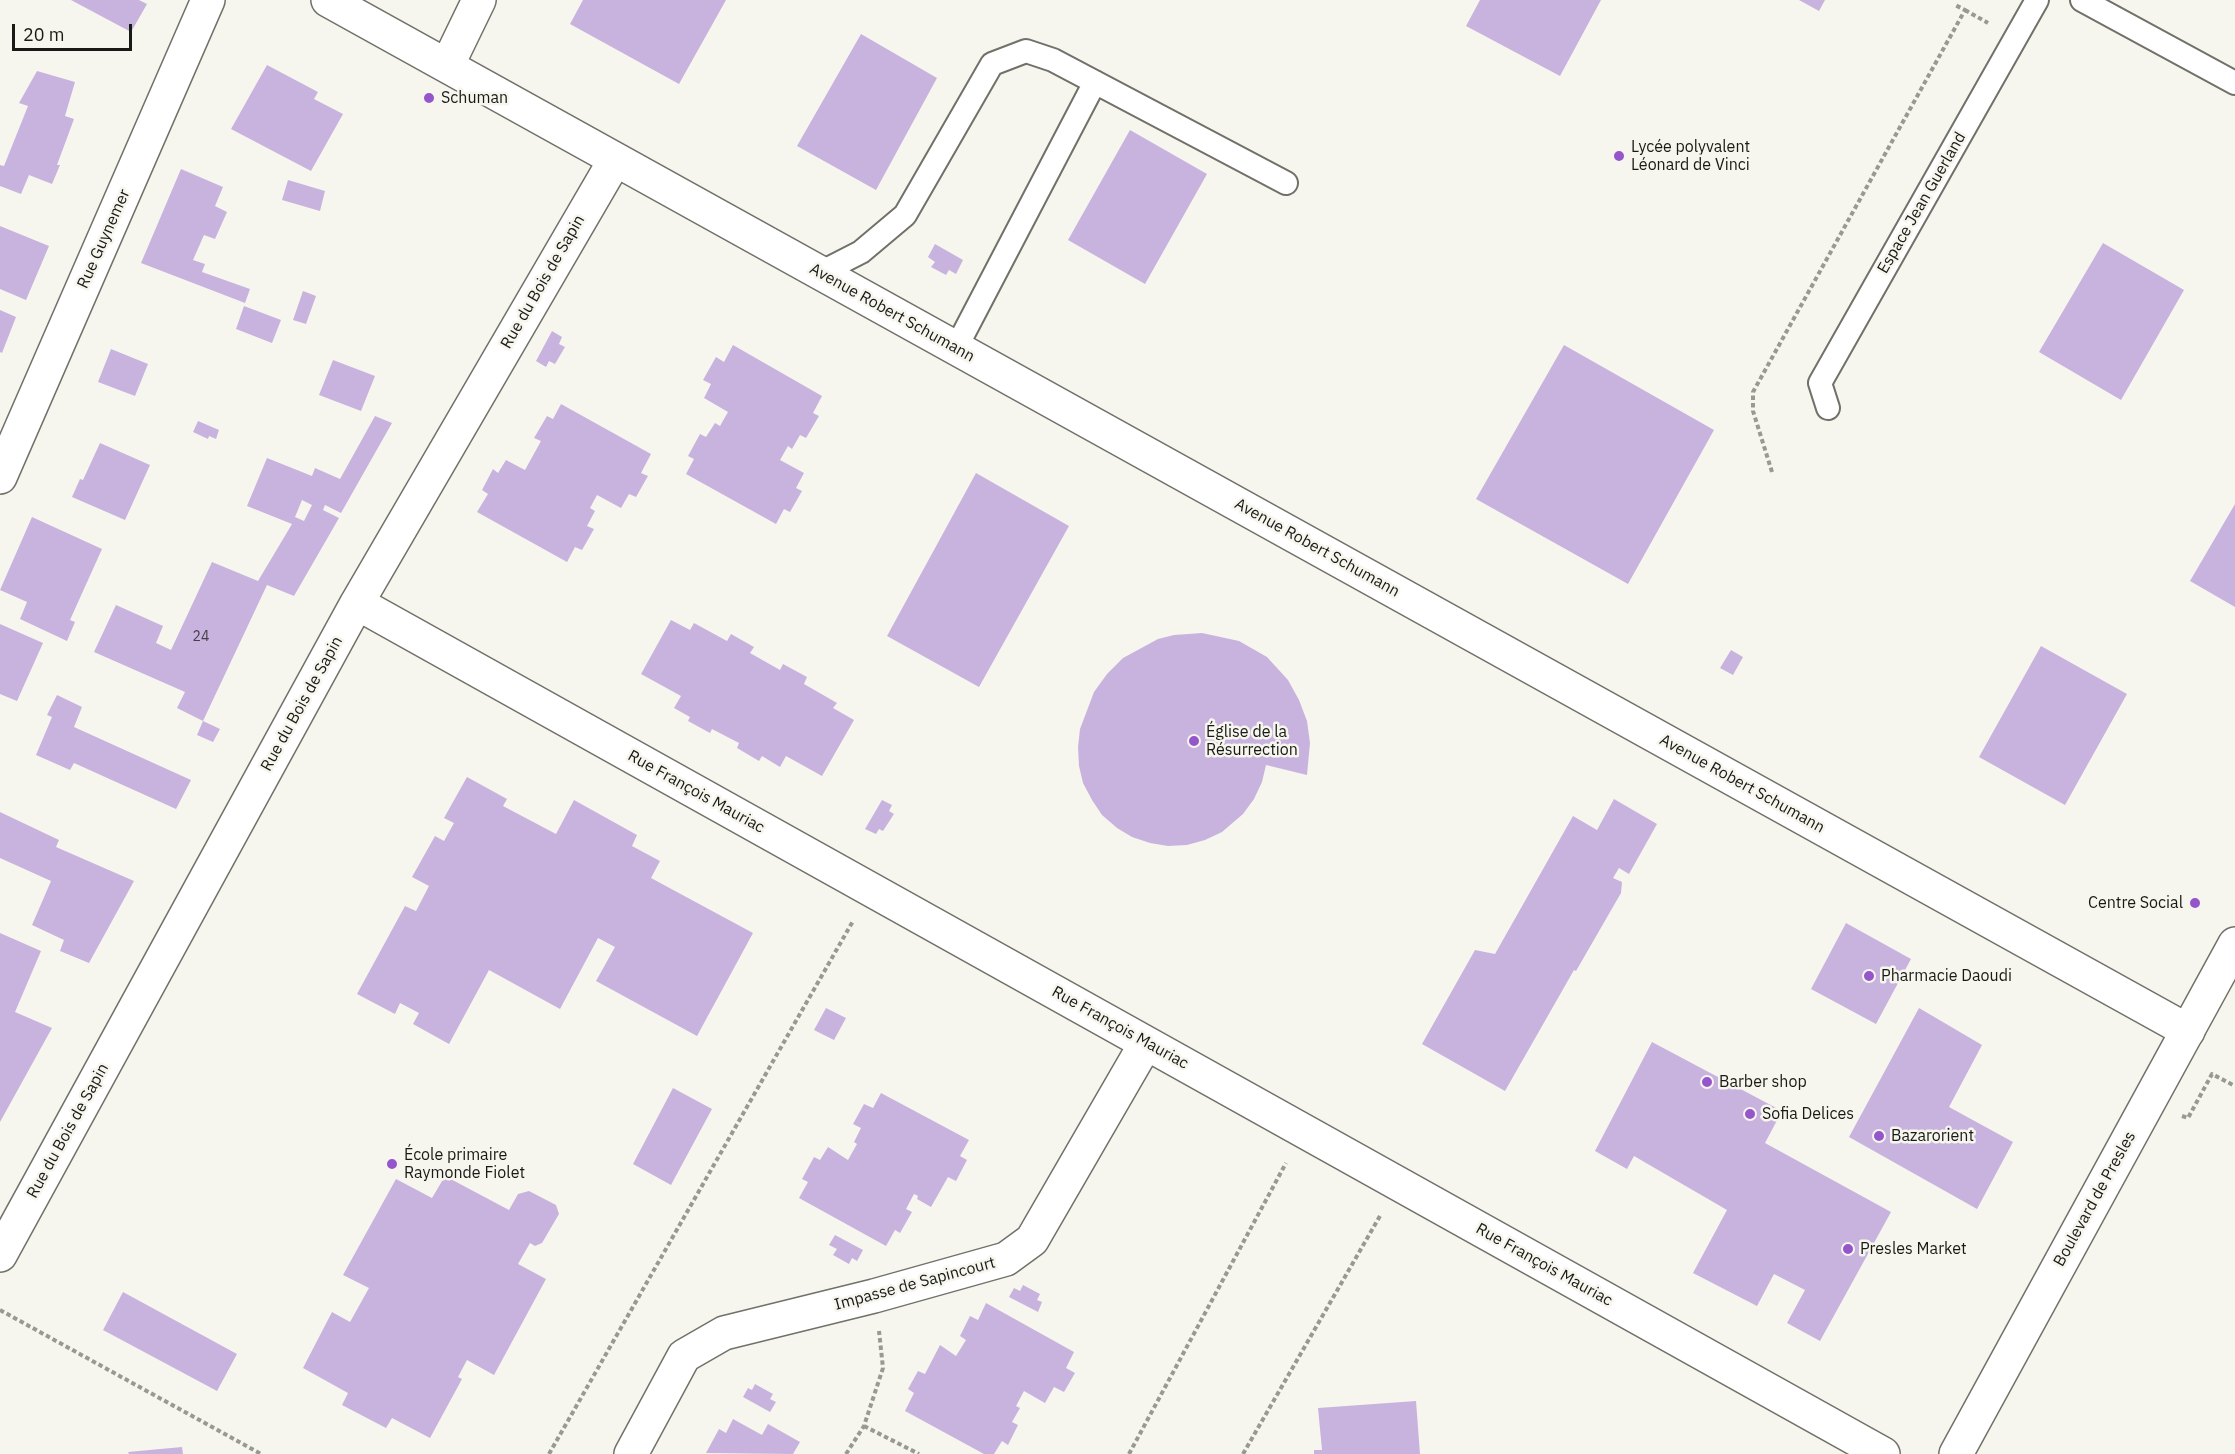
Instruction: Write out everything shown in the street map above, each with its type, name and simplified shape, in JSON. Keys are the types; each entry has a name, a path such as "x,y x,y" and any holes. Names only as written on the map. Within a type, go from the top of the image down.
{"street":[{"name":"Rue Guynemer","path":"0,477 208,0"},
{"name":"Avenue Robert Schumann","path":"328,0 2187,1031"},
{"path":"447,66 479,0"},
{"name":"Rue du Bois de Sapin","path":"0,1255 357,603 615,160"},
{"name":"Rue François Mauriac","path":"357,603 1883,1454"},
{"name":"Boulevard de Presles","path":"1956,1454 2235,944"},
{"name":"Impasse de Sapincourt","path":"632,1454 684,1356 724,1333 874,1296 1006,1259 1032,1240 1146,1043"}],"lane":[{"name":"Espace Jean Guerland","path":"1828,408 1820,382 2037,0"},
{"path":"2082,0 2235,84"},
{"path":"820,273 861,252 905,215 992,64 1026,51 1053,60 1286,183"},
{"path":"956,348 1095,82"}],"path":[{"path":"1773,472 1753,411 1753,392 1965,10 1955,5"},
{"path":"549,1454 872,889"},
{"path":"1129,1454 1304,1131"},
{"path":"1243,1454 1398,1184"},
{"path":"846,1454 864,1426 884,1368 874,1296"},
{"path":"0,1310 261,1454"},
{"path":"864,1426 919,1454"}],"building":[{"path":"71,0 139,0 147,4 131,32"},
{"path":"583,0 726,0 679,84 570,24"},
{"path":"1480,0 1601,0 1560,76 1466,26"},
{"path":"1799,0 1825,0 1819,11"},
{"path":"861,34 937,78 876,190 797,146"},
{"path":"267,65 318,92 314,99 343,114 311,171 231,129"},
{"path":"37,71 75,82 65,116 74,119 52,184 29,175 21,194 0,186 0,165 4,166 28,106 19,103"},
{"path":"1130,130 1207,174 1145,284 1068,240"},
{"path":"181,169 223,187 215,206 227,212 215,239 204,235 193,260 205,264 202,272 250,289 245,303 141,263"},
{"path":"288,180 325,191 320,211 282,200"},
{"path":"0,226 49,246 26,300 0,289"},
{"path":"2103,243 2184,290 2121,400 2039,352"},
{"path":"935,244 963,260 956,274 949,270 946,275 931,267 935,262 928,257"},
{"path":"303,291 316,296 306,324 293,320"},
{"path":"244,306 281,320 272,343 236,329"},
{"path":"0,310 16,317 2,353 0,352"},
{"path":"552,331 562,337 559,344 565,347 555,364 549,361 546,367 536,361"},
{"path":"733,345 822,396 813,413 819,416 806,438 800,435 792,449 788,446 780,460 804,473 796,488 802,491 790,512 784,509 776,524 686,474 694,459 688,456 700,434 706,437 715,423 720,426 728,412 704,398 711,384 703,380 716,357 724,362"},
{"path":"1564,345 1714,430 1628,584 1476,499"},
{"path":"111,349 148,364 135,396 98,382"},
{"path":"333,360 375,376 361,411 319,395"},
{"path":"561,404 651,454 641,473 648,476 636,497 629,494 621,508 597,495 590,508 595,511 587,526 594,529 582,550 575,547 567,562 477,512 488,494 482,490 493,469 498,473 506,460 525,470 541,441 534,438 547,416 553,419"},
{"path":"375,416 392,423 341,513 325,505 323,510 339,518 294,596 267,585 203,721 177,708 185,692 94,652 116,605 163,626 156,643 171,650 212,562 258,581 292,524 247,506 267,458 312,476 315,468 340,479","holes":["302,500 312,505 304,521 295,517"]},
{"path":"198,421 219,430 216,439 209,436 208,439 193,432"},
{"path":"100,443 150,465 125,520 72,497 80,479 83,480"},
{"path":"976,473 1069,526 979,687 887,636"},
{"path":"2235,504 2235,607 2190,581"},
{"path":"32,517 102,549 70,620 75,622 67,641 20,619 27,602 0,590"},
{"path":"671,620 690,630 694,623 727,641 731,634 754,647 750,653 780,670 783,664 807,677 804,684 837,703 833,708 854,720 822,776 786,756 780,767 762,756 759,761 737,748 739,743 712,729 710,733 688,721 690,717 674,708 681,696 641,674"},
{"path":"0,624 43,643 17,701 0,694"},
{"name":"Église de la Résurrection","path":"1202,633 1239,641 1267,657 1288,680 1307,721 1310,743 1307,775 1266,765 1262,782 1254,799 1243,814 1222,832 1187,845 1168,846 1150,843 1132,837 1117,828 1102,815 1092,800 1083,783 1079,766 1080,729 1094,692 1123,658 1158,639 1174,635"},
{"path":"2041,646 2127,694 2065,805 1979,757"},
{"path":"1731,650 1743,657 1733,675 1720,668"},
{"path":"57,695 82,707 74,727 191,780 176,809 74,763 70,770 36,755 52,717 47,715"},
{"path":"203,721 220,729 213,742 197,735"},
{"path":"467,777 507,799 503,806 556,834 574,800 637,835 632,846 660,861 651,878 753,933 697,1036 596,981 615,947 598,938 560,1009 489,970 449,1044 413,1024 419,1013 400,1003 395,1014 357,994 405,906 416,911 429,886 412,877 435,836 444,841 454,823 444,818"},
{"path":"1614,799 1657,824 1629,874 1619,868 1613,878 1622,882 1621,893 1505,1091 1422,1044 1475,950 1495,954 1573,816 1597,830"},
{"path":"882,800 892,805 889,811 894,814 883,831 879,829 876,834 865,829"},
{"path":"0,812 59,840 56,847 134,881 89,963 60,951 64,940 32,925 51,881 0,858"},
{"path":"1846,923 1911,959 1876,1024 1811,989"},
{"path":"0,933 41,951 15,1012 52,1028 0,1122"},
{"path":"826,1008 846,1018 834,1040 814,1030"},
{"path":"1919,1008 1982,1045 1949,1107 2013,1142 1977,1209 1849,1137"},
{"path":"1652,1042 1782,1111 1765,1143 1891,1212 1820,1341 1787,1323 1805,1290 1774,1274 1757,1306 1693,1273 1727,1210 1634,1156 1627,1169 1595,1151"},
{"path":"673,1088 712,1109 671,1185 633,1164"},
{"path":"881,1093 969,1140 960,1156 967,1160 956,1181 948,1177 931,1207 917,1199 918,1196 914,1194 906,1209 912,1212 900,1233 895,1230 886,1246 799,1198 808,1182 802,1179 814,1157 820,1160 828,1147 848,1160 857,1144 854,1142 861,1128 853,1124 864,1104 873,1108"},
{"path":"445,1176 509,1210 518,1194 529,1191 556,1205 559,1214 542,1243 535,1246 530,1243 518,1264 546,1279 494,1375 467,1360 458,1377 462,1379 430,1438 392,1418 386,1428 342,1405 348,1393 303,1368 332,1312 350,1322 369,1288 343,1275 396,1179 432,1198"},
{"path":"835,1235 863,1250 857,1261 852,1258 849,1264 833,1255 837,1249 829,1245"},
{"path":"1023,1285 1040,1294 1037,1300 1042,1302 1038,1312 1009,1297 1014,1288 1020,1291"},
{"path":"123,1292 237,1354 217,1391 103,1330"},
{"path":"986,1303 1074,1352 1066,1368 1075,1373 1064,1392 1054,1387 1045,1403 1024,1391 1016,1406 1020,1408 1012,1422 1018,1425 1008,1445 1002,1441 994,1454 984,1454 905,1411 914,1393 908,1389 918,1371 925,1374 940,1345 956,1356 966,1340 960,1336 970,1316 978,1320"},
{"path":"755,1384 773,1394 770,1399 776,1402 770,1412 743,1397 748,1388 752,1390"},
{"path":"1416,1401 1420,1454 1314,1454 1314,1450 1322,1450 1318,1408"},
{"path":"733,1419 762,1435 768,1424 800,1442 793,1454 706,1453 719,1429 726,1433"},
{"path":"182,1447 183,1454 129,1454 128,1452"}],"place":[{"name":"Schuman","path":"429,98"},
{"name":"Lycée polyvalent Léonard de Vinci","path":"1619,156"},
{"name":"Église de la Résurrection","path":"1194,741"},
{"name":"Centre Social","path":"2195,903"},
{"name":"Pharmacie Daoudi","path":"1869,976"},
{"name":"Barber shop","path":"1707,1082"},
{"name":"Sofia Delices","path":"1750,1114"},
{"name":"Bazarorient","path":"1879,1136"},
{"name":"École primaire Raymonde Fiolet","path":"392,1164"},
{"name":"Presles Market","path":"1848,1249"}]}
